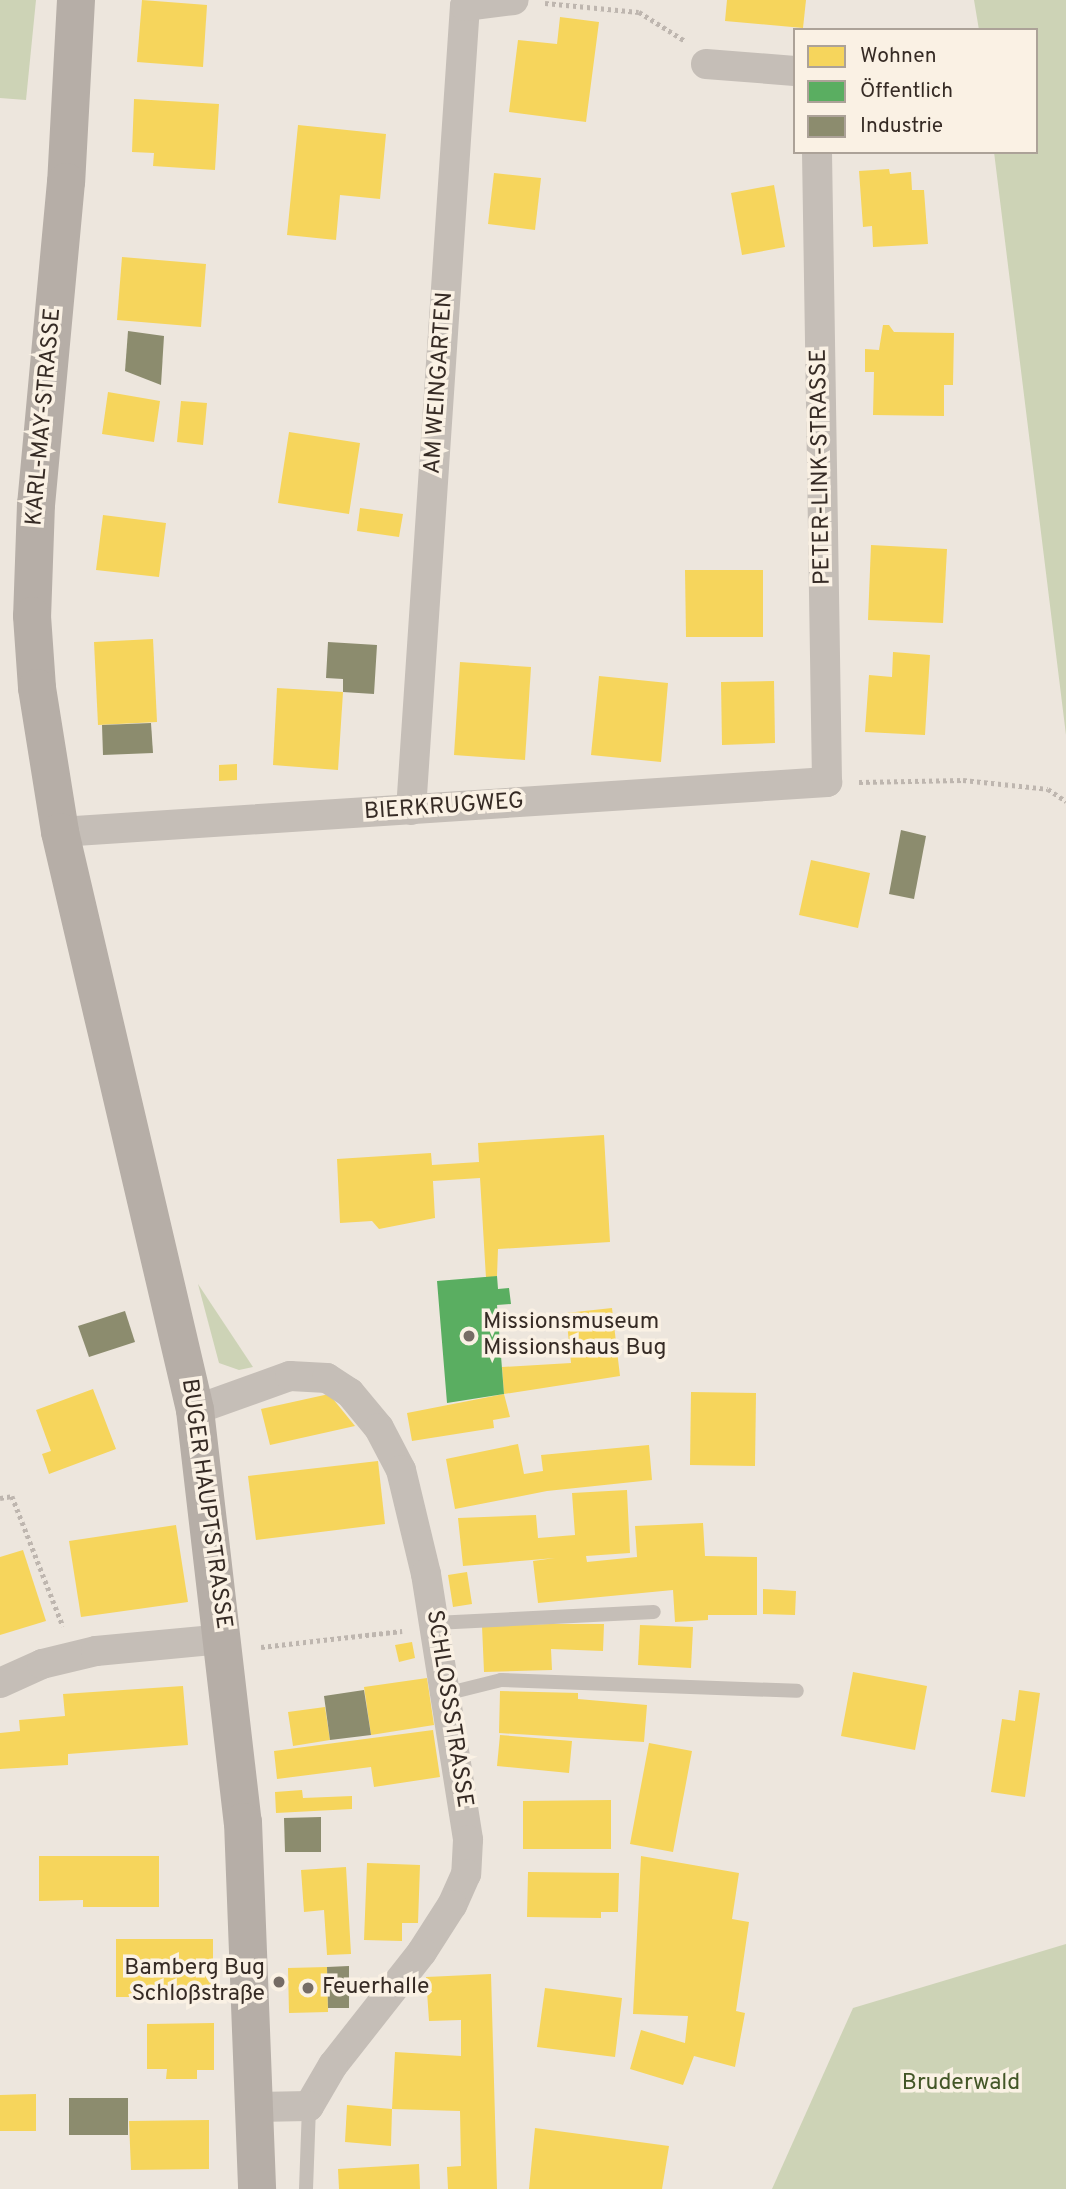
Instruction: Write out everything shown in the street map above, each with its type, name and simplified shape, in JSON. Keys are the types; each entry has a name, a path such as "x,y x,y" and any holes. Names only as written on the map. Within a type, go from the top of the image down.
{"street":[{"name":"KARL-MAY-STRASSE","path":"60,832 44,744 32,616 36,504 66,182 76,0"},
{"name":"AM WEINGARTEN","path":"411,810 465,6 524,1"},
{"path":"706,64 793,71"},
{"name":"PETER-LINK-STRASSE","path":"817,154 827,782"},
{"name":"BIERKRUGWEG","path":"60,832 827,782"},
{"name":"BUGER HAUPTSTRASSE","path":"60,832 195,1410 225,1645 243,1822 256,2107 257,2189"},
{"name":"SCHLOSSSTRASSE","path":"195,1410 290,1376 327,1378 350,1393 379,1428 401,1470 435,1625 468,1840 466,1874 452,1905 422,1952 346,2047 309,2106"},
{"path":"0,1683 75,1656 225,1645"},
{"path":"256,2107 309,2106"}],"lane":[{"path":"435,1625 654,1612"},
{"path":"445,1694 501,1680 797,1691"},
{"path":"306,2189 309,2106"}],"path":[{"path":"524,1 639,12 680,36 706,64"},
{"path":"827,782 963,780 1048,789 1066,801"},
{"path":"0,1498 12,1496 75,1656"},
{"path":"225,1645 435,1625"}],"green space":[{"path":"0,0 36,0 26,100 0,98"},
{"path":"974,0 1066,0 1066,735 994,154 1038,154 1038,28 979,28"},
{"path":"198,1284 253,1367 239,1370 219,1363"},
{"name":"Bruderwald","path":"1066,1944 1066,2189 772,2189 853,2008"}],"building: Wohnen":[{"path":"142,0 207,5 203,67 137,62"},
{"path":"727,0 806,0 803,28 725,21"},
{"path":"560,17 599,22 586,122 509,112 518,40 557,44"},
{"path":"134,99 219,104 215,170 153,166 154,153 132,152"},
{"path":"298,125 386,134 380,199 340,195 336,240 287,235"},
{"path":"889,169 890,174 911,172 912,190 924,190 928,244 873,247 872,226 863,227 859,171"},
{"path":"494,173 541,178 535,230 488,224"},
{"path":"774,185 785,247 742,255 731,193"},
{"path":"122,257 206,264 201,327 117,320"},
{"path":"883,325 889,325 894,332 954,333 953,385 944,385 944,416 873,415 874,372 865,372 865,349 879,350"},
{"path":"108,392 160,401 154,442 102,434"},
{"path":"181,401 207,403 203,445 177,442"},
{"path":"289,432 360,443 349,514 278,503"},
{"path":"360,508 403,514 399,537 357,531"},
{"path":"103,515 166,523 159,577 96,570"},
{"path":"871,545 947,549 943,623 868,620"},
{"path":"685,570 763,570 763,637 686,637"},
{"path":"153,639 157,722 98,725 94,642"},
{"path":"893,652 930,655 925,735 865,732 869,675 892,677"},
{"path":"460,662 531,667 525,760 454,755"},
{"path":"599,676 668,683 661,762 591,755"},
{"path":"774,681 775,743 722,745 721,682"},
{"path":"277,688 343,692 338,770 273,765"},
{"path":"237,764 237,780 219,781 219,765"},
{"path":"811,860 870,873 858,928 799,915"},
{"path":"604,1135 610,1242 498,1249 497,1276 486,1278 480,1178 433,1181 435,1218 379,1229 372,1221 340,1223 337,1159 431,1153 432,1165 479,1162 478,1143"},
{"path":"612,1308 620,1376 504,1394 502,1367 571,1363 566,1313"},
{"path":"93,1389 116,1449 49,1474 42,1454 51,1451 36,1410"},
{"path":"691,1392 756,1393 755,1466 690,1465"},
{"path":"329,1394 355,1426 270,1445 261,1409"},
{"path":"504,1394 510,1417 493,1420 494,1428 412,1441 407,1413"},
{"path":"518,1444 524,1474 543,1471 541,1455 649,1445 652,1480 547,1491 455,1509 446,1459"},
{"path":"378,1461 385,1524 256,1540 248,1476"},
{"path":"627,1490 630,1553 586,1556 587,1562 637,1557 635,1526 703,1523 705,1556 757,1557 757,1615 708,1615 708,1620 675,1622 673,1590 538,1603 533,1561 555,1558 463,1566 458,1518 536,1515 538,1538 575,1535 572,1493"},
{"path":"176,1525 188,1602 81,1617 69,1541"},
{"path":"23,1550 46,1621 0,1635 0,1557"},
{"path":"467,1572 472,1604 453,1607 448,1575"},
{"path":"763,1589 796,1591 795,1615 763,1614"},
{"path":"604,1624 603,1651 551,1649 552,1670 484,1672 482,1626"},
{"path":"640,1625 693,1627 691,1668 638,1665"},
{"path":"412,1642 415,1658 399,1662 395,1645"},
{"path":"853,1672 927,1686 915,1750 841,1736"},
{"path":"427,1678 434,1725 371,1735 364,1687"},
{"path":"183,1686 188,1745 68,1754 68,1765 0,1769 0,1733 20,1731 19,1720 65,1716 63,1694"},
{"path":"1019,1690 1040,1693 1025,1797 991,1792 1002,1719 1015,1721"},
{"path":"500,1691 578,1693 578,1699 647,1705 644,1742 499,1733"},
{"path":"325,1707 330,1740 293,1746 288,1712"},
{"path":"433,1730 440,1777 374,1787 371,1767 277,1779 274,1751"},
{"path":"500,1735 572,1741 569,1773 497,1766"},
{"path":"649,1743 692,1751 673,1852 630,1844"},
{"path":"302,1790 303,1798 352,1796 352,1809 276,1813 275,1792"},
{"path":"611,1800 611,1849 523,1849 523,1801"},
{"path":"39,1856 159,1856 159,1907 83,1907 83,1900 39,1901"},
{"path":"641,1856 739,1873 732,1919 749,1922 736,2011 745,2013 735,2067 694,2056 683,2085 630,2069 641,2030 685,2043 688,2016 633,2014"},
{"path":"367,1863 420,1865 418,1923 402,1923 402,1941 364,1940"},
{"path":"346,1867 351,1954 327,1955 324,1910 304,1912 301,1870"},
{"path":"528,1872 619,1873 618,1912 601,1912 601,1918 527,1917"},
{"path":"116,1939 213,1939 213,1997 116,1997"},
{"name":"Feuerhalle","path":"327,1967 328,2012 289,2013 288,1968"},
{"path":"491,1974 497,2189 448,2189 447,2167 461,2166 460,2111 392,2109 395,2052 461,2056 461,2020 429,2021 426,1977"},
{"path":"545,1988 622,1998 615,2057 537,2047"},
{"path":"214,2023 214,2070 197,2070 197,2079 166,2079 167,2069 147,2069 147,2024"},
{"path":"36,2094 36,2131 0,2131 0,2095"},
{"path":"347,2105 392,2109 391,2146 345,2142"},
{"path":"209,2120 209,2169 131,2170 129,2121"},
{"path":"535,2128 669,2146 662,2189 529,2189"},
{"path":"419,2164 420,2189 339,2189 338,2169"}],"building: Öffentlich":[{"path":"497,1276 498,1289 509,1288 511,1304 497,1305 504,1394 447,1403 437,1281"}],"building: Industrie":[{"path":"128,331 164,336 161,385 125,371"},
{"path":"328,642 377,645 374,694 343,692 343,679 326,678"},
{"path":"151,723 153,753 103,755 102,725"},
{"path":"901,830 926,836 914,899 889,894"},
{"path":"125,1311 135,1342 89,1357 78,1326"},
{"path":"364,1690 371,1735 330,1740 324,1696"},
{"path":"321,1817 321,1852 285,1852 284,1818"},
{"path":"349,1966 349,2008 328,2008 327,1967"},
{"path":"69,2098 128,2098 128,2135 69,2135"}],"place":[{"name":"Missionsmuseum Missionshaus Bug","path":"469,1336"},
{"name":"Bamberg Bug Schloßstraße","path":"279,1982"},
{"name":"Feuerhalle","path":"308,1988"}]}
